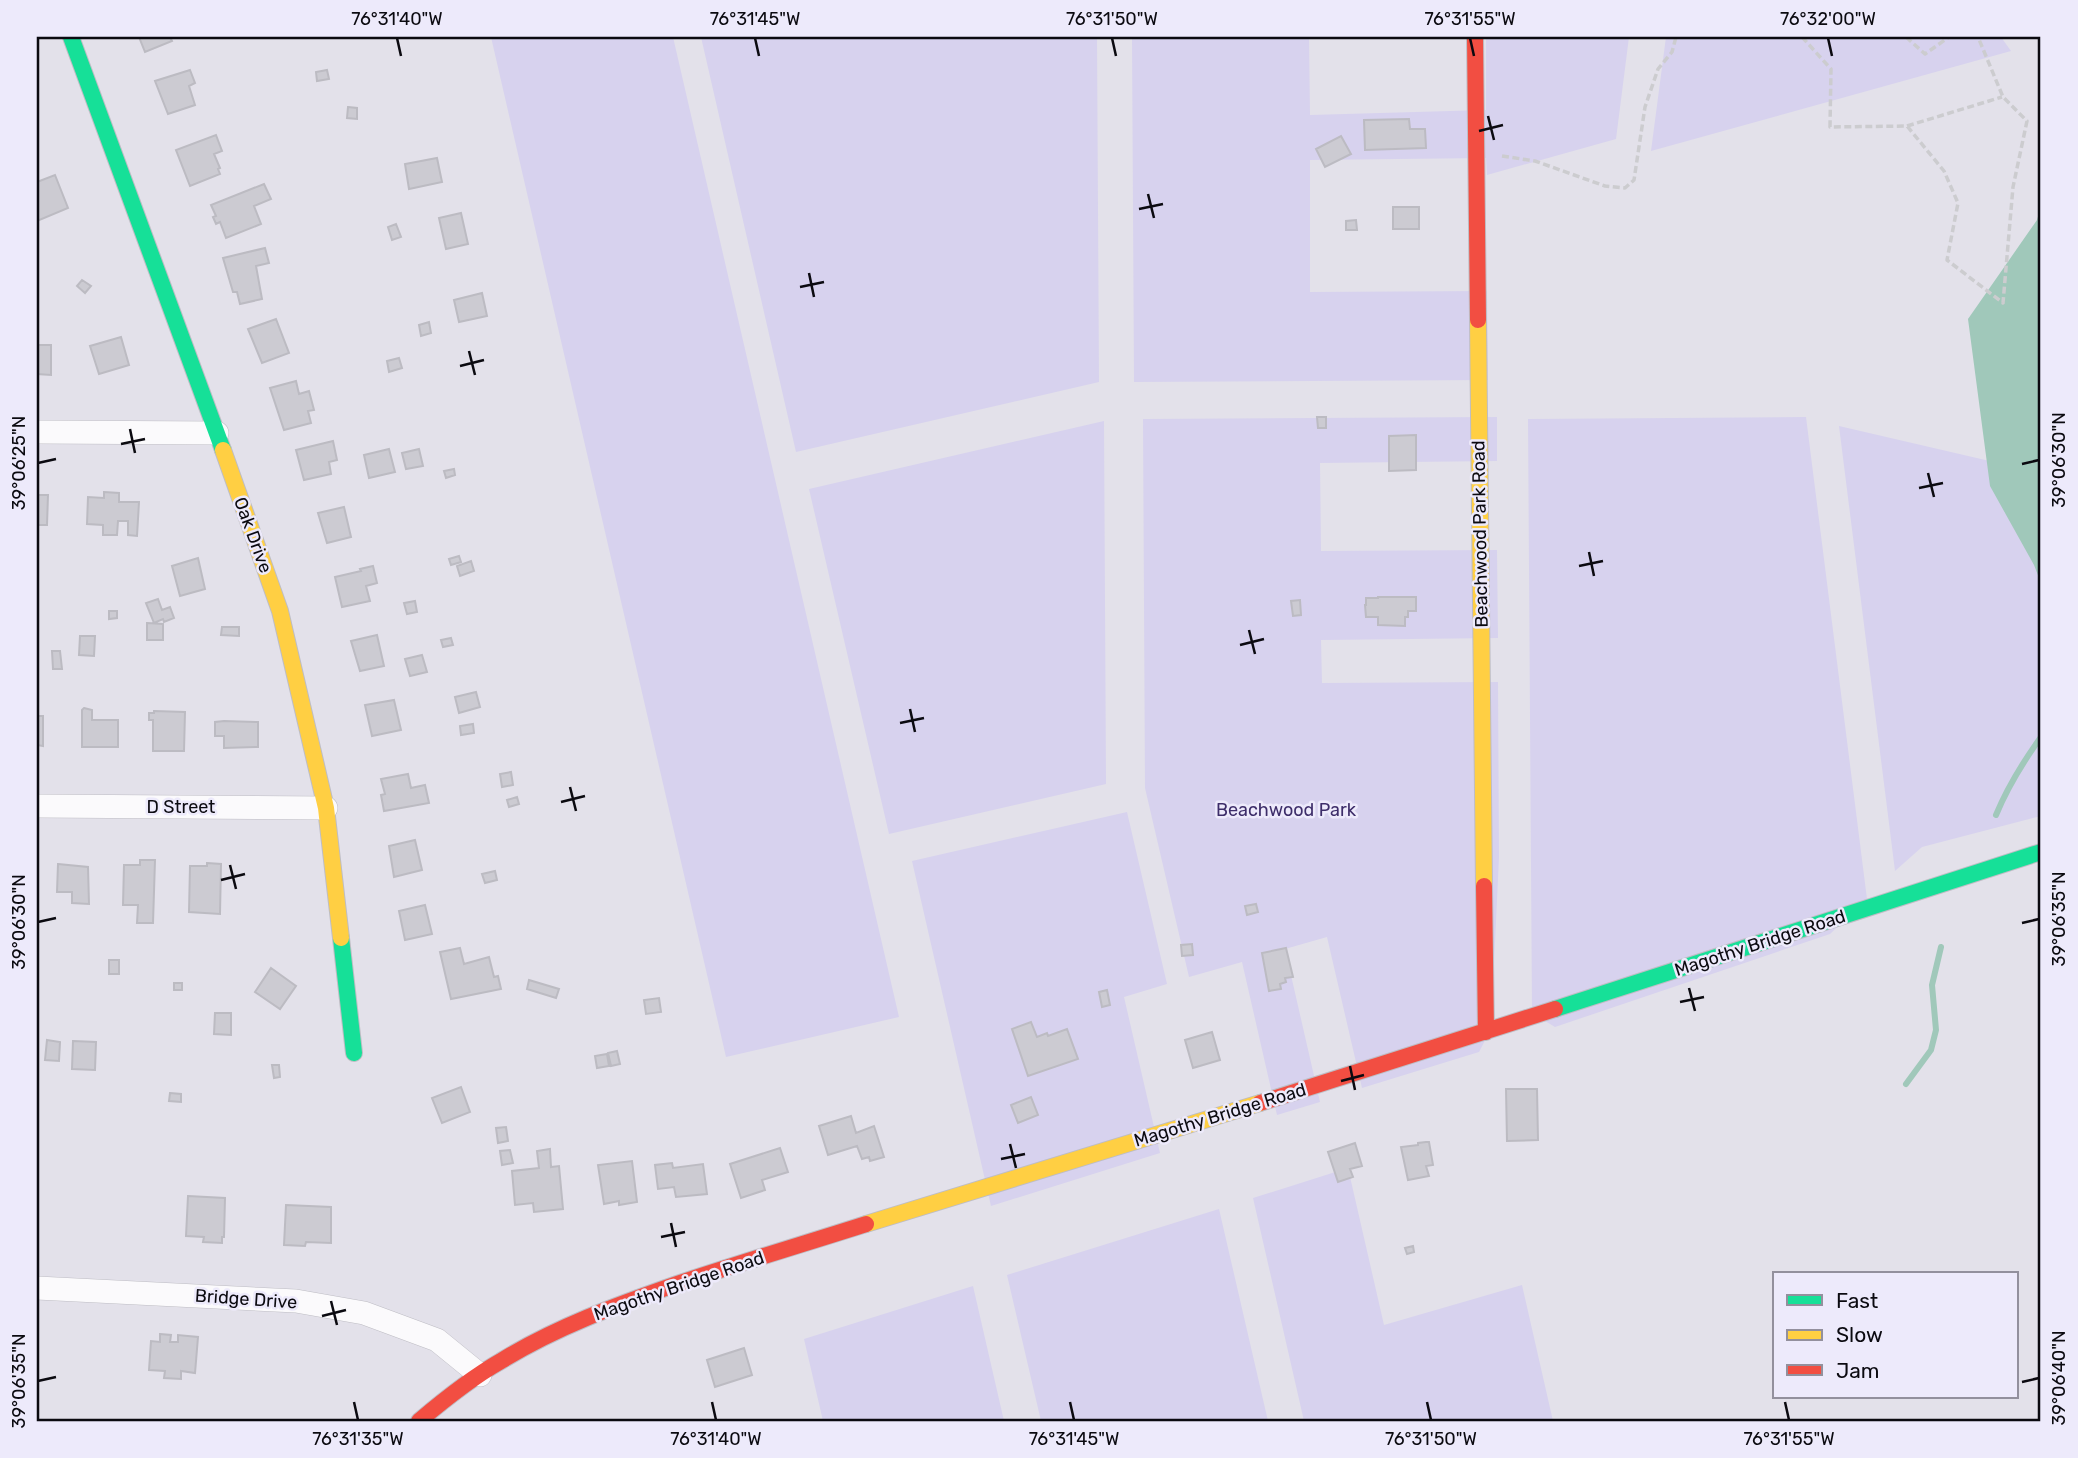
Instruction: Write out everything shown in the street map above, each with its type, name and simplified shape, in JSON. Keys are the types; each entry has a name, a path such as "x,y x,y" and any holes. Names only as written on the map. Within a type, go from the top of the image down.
{"street":[{"name":"Oak Drive","path":"71,37 280,611 326,808 354,1053"},
{"name":"Beachwood Park Road","path":"1475,37 1486,1032"},
{"path":"37,432 217,433"},
{"name":"D Street","path":"37,806 326,808"},
{"name":"Magothy Bridge Road","path":"419,1421 436,1405 536,1341 642,1296 1486,1032 2041,852"},
{"name":"Bridge Drive","path":"37,1288 296,1301 364,1313 437,1340 480,1375"}],"path":[{"path":"1493,162 1501,156 1535,161 1605,186 1625,188 1634,180 1645,107 1658,69 1672,52 1676,37"},
{"path":"1802,38 1808,37"},
{"path":"1906,37 1925,54 1949,37"},
{"path":"1907,126 1944,171 1958,203 1947,260 2003,303 2013,187 2027,121 2003,97 1978,37"},
{"path":"1802,38 1831,69 1830,127 1907,126 2003,97"}],"green space":[{"path":"491,37 673,37 899,1017 726,1057"},
{"path":"701,37 1097,37 1099,382 796,452"},
{"path":"1132,37 1309,37 1310,115 1486,110 1486,37 1629,37 1616,139 1487,175 1486,158 1310,160 1310,292 1487,291 1488,380 1134,382"},
{"path":"1666,37 2001,37 2011,51 1651,151"},
{"name":"Beachwood Park","path":"1497,417 1497,461 1320,463 1321,551 1497,550 1498,638 1321,640 1322,683 1498,682 1499,857 1491,1029 1479,1052 1362,1088 1327,937 1285,949 1320,1102 1277,1115 1242,962 1189,977 1145,788 1143,419"},
{"path":"1806,417 1867,899 1830,934 1555,1027 1532,1013 1528,419"},
{"path":"1104,421 1106,784 889,834 809,489"},
{"path":"1839,426 2024,469 2041,552 2041,816 1922,847 1895,871"},
{"path":"1127,812 1167,984 1124,997 1160,1153 991,1206 912,861"},
{"path":"1348,1168 1384,1325 1522,1285 1553,1421 1304,1421 1253,1198"},
{"path":"1219,1209 1268,1421 1041,1421 1007,1275"},
{"path":"973,1286 1004,1421 823,1421 804,1339"}],"shaded area":[{"path":"2041,206 2041,583 2034,565 1990,486 1968,319 2037,220"}],"building":[{"path":"139,37 170,37 172,41 145,52"},
{"path":"190,70 195,83 189,86 195,105 168,114 155,81"},
{"path":"327,70 329,79 317,81 316,72"},
{"path":"348,107 357,108 357,119 347,118"},
{"path":"1409,119 1410,129 1425,129 1426,148 1365,150 1364,120"},
{"path":"216,135 222,151 214,154 220,174 190,186 176,150"},
{"path":"1341,136 1351,154 1325,167 1316,149"},
{"path":"437,158 442,182 409,189 405,164"},
{"path":"55,175 68,208 37,221 37,182"},
{"path":"264,184 271,199 254,206 261,224 226,238 220,222 216,224 211,205"},
{"path":"1393,207 1419,207 1419,229 1393,229"},
{"path":"461,213 468,244 446,249 439,218"},
{"path":"1356,220 1357,230 1346,230 1346,221"},
{"path":"396,224 401,237 392,240 388,227"},
{"path":"265,248 269,263 256,266 262,299 240,304 237,292 233,292 223,258"},
{"path":"82,280 91,286 85,293 77,286"},
{"path":"482,293 487,316 459,322 454,300"},
{"path":"276,319 289,353 262,363 248,329"},
{"path":"429,322 431,333 421,336 419,325"},
{"path":"121,337 129,365 99,374 90,346"},
{"path":"37,340 38,345 51,345 51,375 37,374"},
{"path":"399,358 402,368 389,372 387,361"},
{"path":"296,381 299,394 309,391 314,410 308,411 311,423 284,430 270,388"},
{"path":"1317,417 1326,417 1326,428 1318,428"},
{"path":"1416,435 1416,470 1389,471 1389,436"},
{"path":"333,441 337,460 329,462 331,474 304,480 296,450"},
{"path":"389,449 395,472 369,478 364,455"},
{"path":"419,449 423,466 406,469 402,453"},
{"path":"454,469 455,475 446,478 444,471"},
{"path":"104,492 119,493 119,502 139,502 137,536 128,535 128,521 118,521 117,535 103,535 103,525 87,524 88,497 104,498"},
{"path":"37,495 48,495 47,525 37,525"},
{"path":"344,507 351,537 327,543 318,513"},
{"path":"459,556 461,562 451,565 449,559"},
{"path":"198,558 205,589 180,596 172,566"},
{"path":"471,561 474,571 460,576 457,566"},
{"path":"373,566 377,583 366,586 370,601 342,607 335,577"},
{"path":"1416,597 1416,611 1408,611 1405,626 1378,625 1378,617 1366,617 1365,605 1366,598"},
{"path":"158,599 162,610 170,607 174,618 154,623 146,603"},
{"path":"1300,600 1301,615 1293,616 1291,601"},
{"path":"415,601 417,612 407,614 404,603"},
{"path":"109,611 117,611 117,618 109,619"},
{"path":"147,623 163,624 163,640 147,640"},
{"path":"222,627 239,627 239,636 221,635"},
{"path":"377,635 384,666 360,671 351,641"},
{"path":"80,636 95,636 94,656 79,655"},
{"path":"451,638 453,645 443,647 441,640"},
{"path":"52,651 60,651 62,669 53,669"},
{"path":"422,655 427,672 410,676 405,659"},
{"path":"476,692 480,707 459,713 455,697"},
{"path":"394,700 401,730 372,736 365,705"},
{"path":"84,708 92,710 92,720 118,720 118,747 82,747"},
{"path":"185,712 184,751 153,751 153,720 149,720 149,713"},
{"path":"37,716 43,716 43,746 37,745"},
{"path":"215,722 258,722 258,747 224,748 224,736 215,736"},
{"path":"473,724 474,733 461,735 460,726"},
{"path":"511,772 513,785 502,787 500,774"},
{"path":"408,774 411,788 425,785 429,803 384,811 381,795 385,794 381,779"},
{"path":"517,797 519,804 509,807 507,800"},
{"path":"415,840 422,870 394,877 389,846"},
{"path":"140,860 155,860 153,923 137,923 138,905 123,905 124,865 140,865"},
{"path":"207,863 221,864 220,914 189,912 190,866 207,866"},
{"path":"58,864 88,867 89,904 72,903 72,892 57,892"},
{"path":"495,871 497,880 485,883 482,874"},
{"path":"1256,904 1258,912 1247,915 1245,906"},
{"path":"425,905 432,934 405,940 399,911"},
{"path":"1192,944 1193,955 1182,956 1181,945"},
{"path":"460,948 464,964 489,957 494,977 498,976 501,989 451,999 440,952"},
{"path":"1286,948 1293,977 1285,978 1286,982 1280,984 1281,989 1269,991 1262,953"},
{"path":"109,960 119,960 119,974 109,974"},
{"path":"271,968 296,986 280,1009 255,992"},
{"path":"529,980 559,989 556,998 527,989"},
{"path":"174,983 182,983 182,990 174,990"},
{"path":"1107,990 1110,1005 1102,1007 1099,992"},
{"path":"659,998 661,1012 646,1014 644,1000"},
{"path":"215,1013 231,1013 231,1035 214,1034"},
{"path":"1031,1022 1037,1037 1067,1029 1078,1059 1028,1076 1012,1029"},
{"path":"1212,1032 1220,1060 1193,1068 1185,1040"},
{"path":"47,1040 60,1042 59,1061 45,1060"},
{"path":"73,1041 96,1042 95,1070 72,1069"},
{"path":"617,1051 620,1064 611,1066 608,1053"},
{"path":"607,1054 609,1066 597,1068 595,1056"},
{"path":"272,1065 279,1065 280,1077 274,1078"},
{"path":"461,1087 470,1112 442,1123 432,1098"},
{"path":"1506,1089 1537,1089 1538,1140 1507,1141"},
{"path":"170,1093 181,1094 181,1102 169,1101"},
{"path":"1031,1097 1038,1115 1018,1123 1011,1105"},
{"path":"851,1116 856,1133 874,1126 884,1157 870,1161 869,1157 862,1159 857,1146 828,1155 819,1126"},
{"path":"506,1127 508,1141 498,1143 496,1128"},
{"path":"1429,1142 1433,1165 1426,1166 1429,1176 1408,1180 1401,1147"},
{"path":"1355,1143 1362,1166 1350,1169 1353,1177 1338,1182 1328,1152"},
{"path":"780,1148 788,1172 762,1180 765,1190 741,1198 730,1164"},
{"path":"550,1149 551,1167 559,1166 563,1209 534,1212 533,1203 515,1205 512,1171 539,1168 537,1151"},
{"path":"510,1150 513,1163 502,1165 500,1151"},
{"path":"632,1161 637,1202 604,1204 598,1165"},
{"path":"672,1163 673,1168 703,1164 707,1194 676,1197 674,1187 658,1189 655,1165"},
{"path":"188,1196 225,1198 222,1243 203,1242 204,1237 186,1236"},
{"path":"286,1205 331,1207 331,1243 284,1245"},
{"path":"1413,1246 1414,1252 1407,1254 1405,1248"},
{"path":"160,1334 171,1335 170,1342 178,1342 178,1335 198,1337 195,1373 181,1371 181,1379 164,1378 165,1371 149,1370 151,1341 160,1342"},
{"path":"744,1348 752,1375 715,1387 707,1360"}],"waterway":[{"path":"1996,815 2016,775 2041,737"},
{"path":"1906,1084 1931,1050 1936,1030 1932,985 1941,947"}],"traffic: fast":[{"path":"71,37 223,450"},
{"path":"1555,1009 2041,852"},
{"path":"341,938 354,1053"}],"traffic: slow":[{"path":"1478,320 1484,886"},
{"path":"223,450 280,611 326,808 341,938"},
{"path":"866,1224 1260,1103"}],"traffic: jam":[{"path":"1475,37 1478,320"},
{"path":"1484,886 1486,1032"},
{"path":"1260,1103 1555,1009"},
{"path":"419,1421 479,1374 565,1327 677,1284 866,1224"}]}
